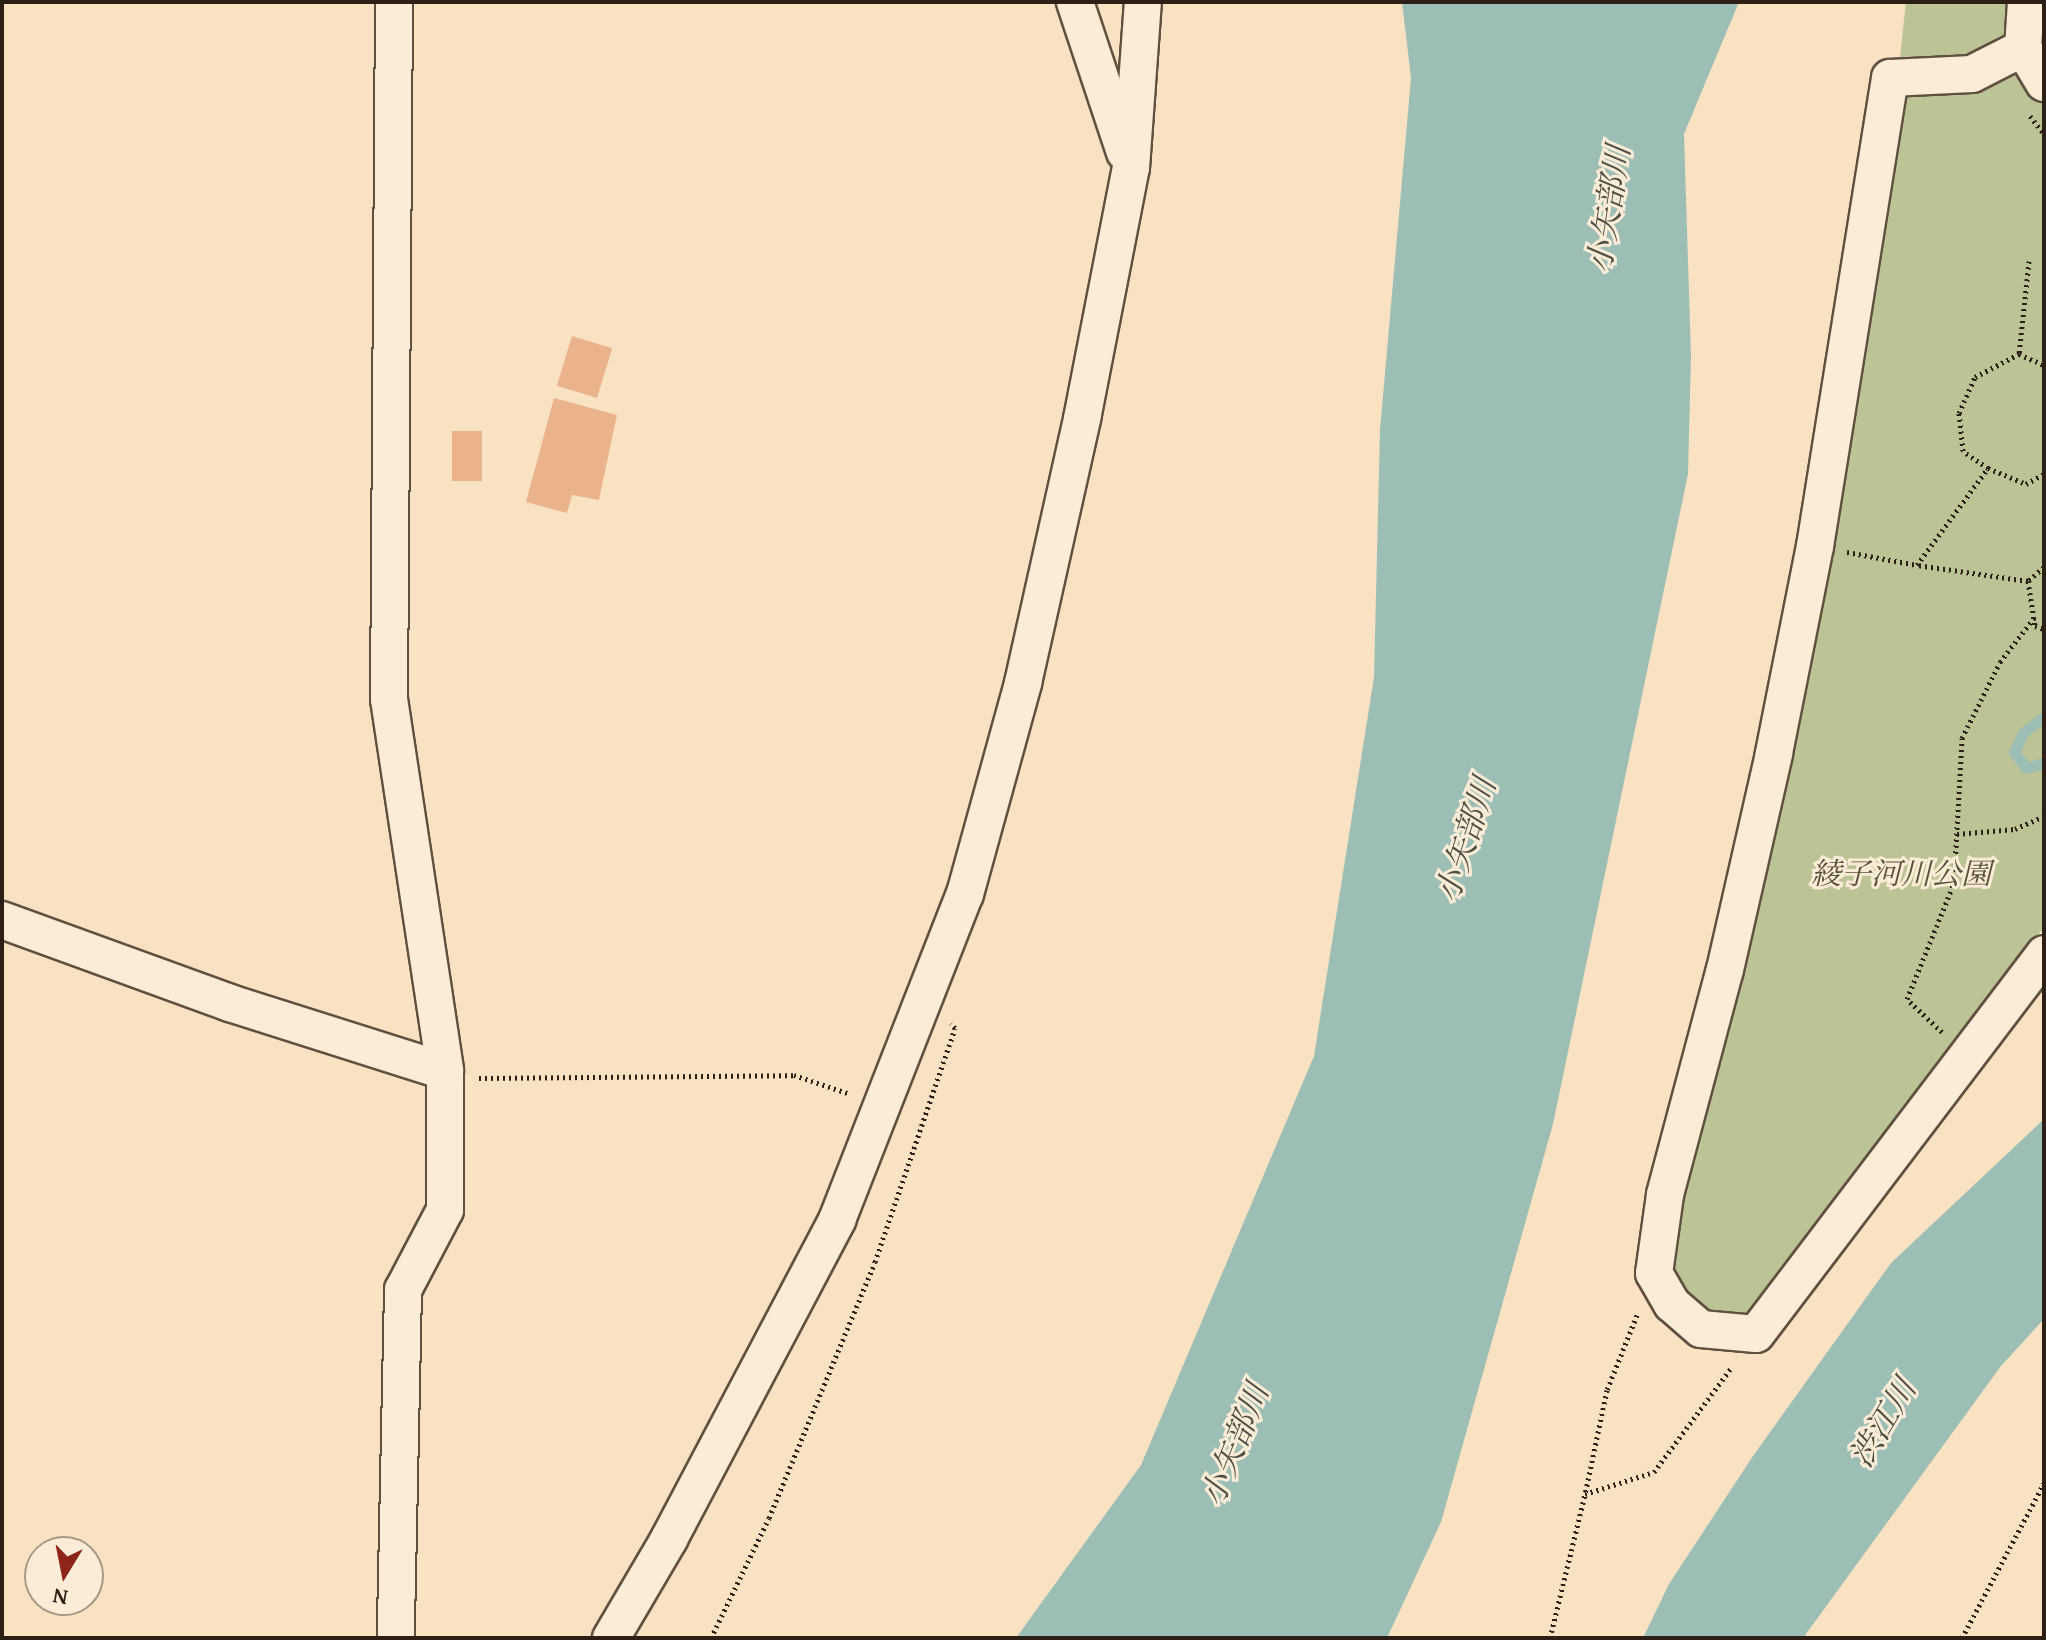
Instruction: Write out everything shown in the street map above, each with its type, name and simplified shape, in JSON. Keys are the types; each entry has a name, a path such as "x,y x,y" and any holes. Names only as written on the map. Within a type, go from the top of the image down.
{"street":[{"path":"394,2 389,699 445,1071 445,1210 403,1290 396,1638"},
{"path":"1075,2 1131,168"},
{"path":"611,1638 669,1539 837,1220 885,1105 965,894 1023,683 1131,168 1143,2"},
{"path":"2026,2 2023,48 2044,83"},
{"path":"2023,48 1972,74 1890,78 1815,546 1725,969 1665,1195 1654,1273 1672,1304 1701,1329 1756,1334 2044,954"},
{"path":"2,920 230,1003 445,1071"}],"path":[{"path":"2019,354 2029,261"},
{"path":"2019,354 2044,365"},
{"path":"2019,354 1975,377 1959,413 1963,451 1988,468 2026,484 2044,474"},
{"path":"1917,565 1988,468"},
{"path":"1815,546 2028,581 2044,567"},
{"path":"2028,581 2035,626 2044,629"},
{"path":"1967,1056 1907,999 1954,883 1962,738 2000,662 2034,618"},
{"path":"1957,834 2015,829 2044,816"},
{"path":"711,1638 769,1518 875,1262 931,1100 955,1028 928,994"},
{"path":"445,1071 492,1080 794,1075 885,1105"},
{"path":"1550,1638 1607,1390 1654,1273"},
{"path":"1585,1494 1654,1472 1756,1334"},
{"path":"1962,1638 2044,1483"}],"green space":[{"name":"綾子河川公園","path":"1906,2 2044,2 2044,927 1866,1157 1772,1294 1738,1319 1684,1303 1663,1269 1889,158"}],"water":[{"name":"小矢部川","path":"1402,2 1739,2 1684,134 1691,356 1688,474 1553,1124 1441,1522 1387,1638 1016,1638 1141,1465 1314,1056 1374,677 1380,430 1411,78"},
{"name":"渋江川","path":"2044,1119 2044,1319 2001,1366 1803,1638 1643,1638 1669,1584 1753,1456 1891,1263"}],"building":[{"path":"572,336 612,348 597,398 557,386"},
{"path":"554,398 617,415 599,500 572,495 567,513 526,502"},
{"path":"452,431 482,431 482,481 452,481"}],"waterway":[{"path":"2044,717 2023,733 2014,752 2026,768 2044,763"}]}
